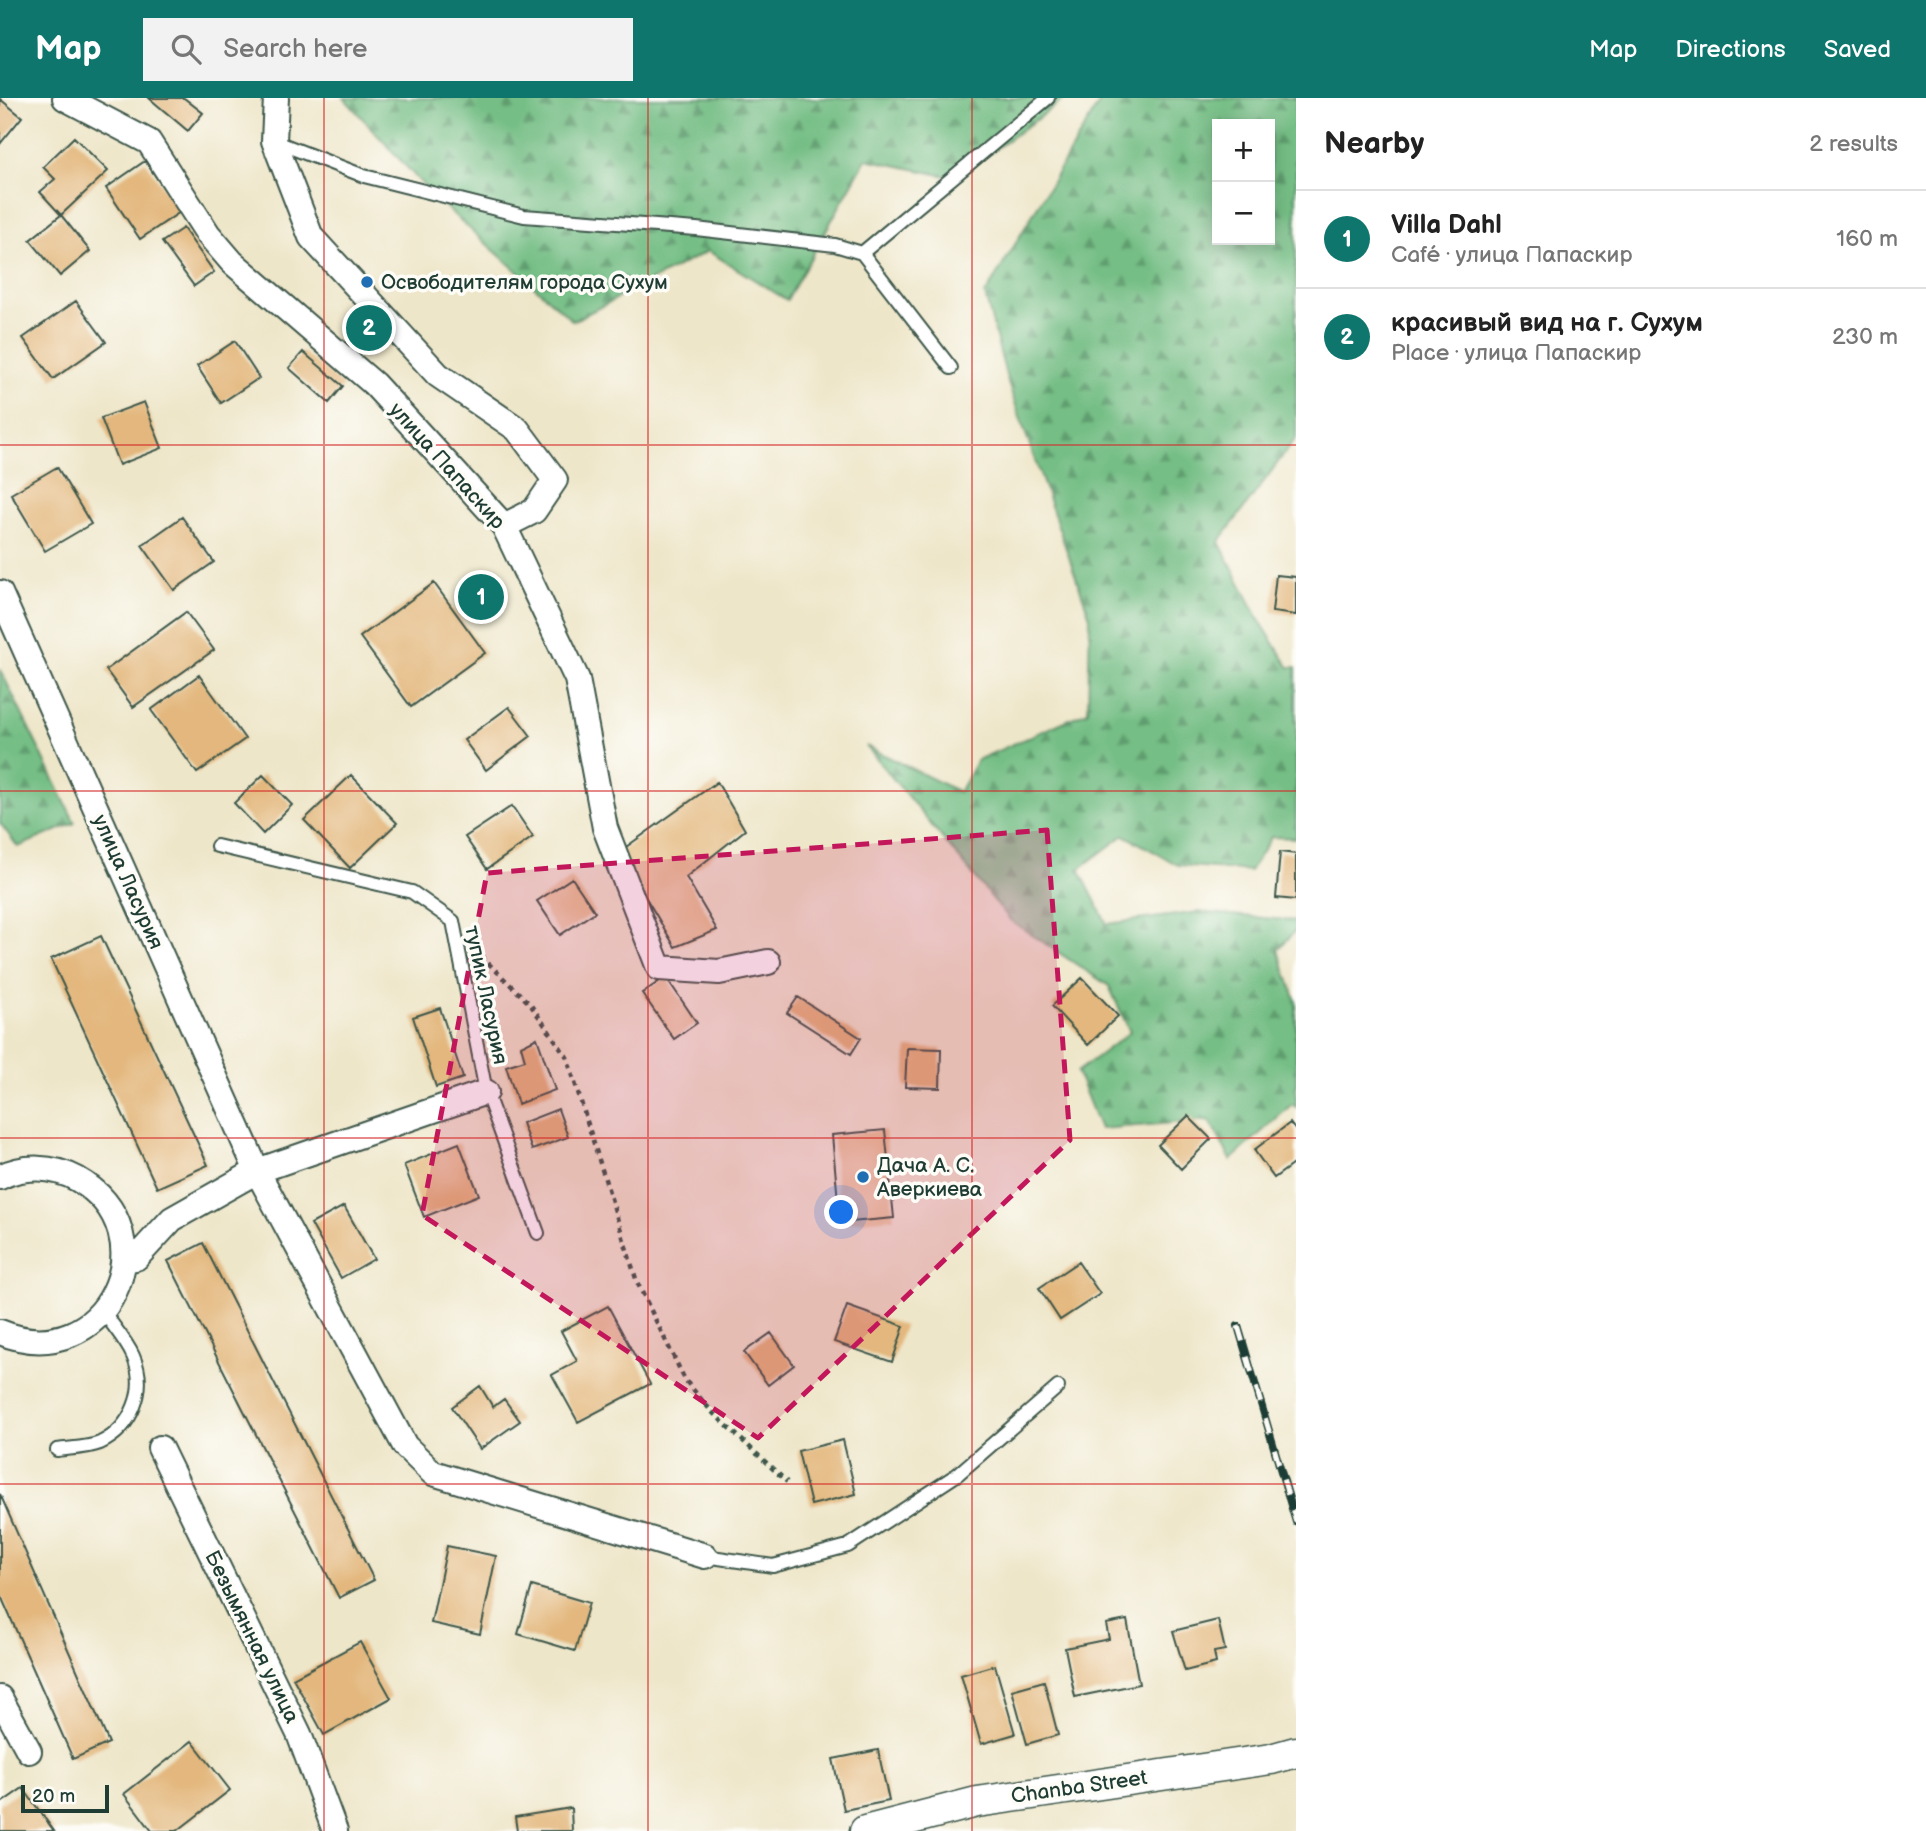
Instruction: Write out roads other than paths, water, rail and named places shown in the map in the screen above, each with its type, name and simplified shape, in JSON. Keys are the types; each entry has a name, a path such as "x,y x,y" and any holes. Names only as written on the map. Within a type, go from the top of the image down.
{"street":[{"name":"улица Папаскир","path":"65,98 149,142 208,234 232,262 374,384 503,526 577,679 605,828 659,968 719,972 768,961"},
{"path":"276,98 274,141 311,237 438,374 517,429 555,480 534,511 503,526"},
{"name":"улица Ласурия","path":"0,593 257,1171 405,1446 433,1474 705,1556"},
{"path":"124,1260 136,1258 172,1219 257,1171 486,1092"},
{"path":"0,1178 11,1172 39,1168 66,1173 90,1187 109,1207 121,1233 124,1260 116,1289 103,1311 76,1332 48,1340 19,1339 0,1332"},
{"name":"Безымянная улица","path":"160,1448 299,1734 335,1831"},
{"path":"0,1698 30,1751"},
{"name":"Chanba Street","path":"865,1831 977,1802 1270,1759 1296,1752"}],"lane":[{"path":"862,253 1048,98"},
{"path":"274,141 364,176 524,216 696,229 835,245 862,253 951,368"},
{"name":"тупик Ласурия","path":"216,846 412,892 453,921 486,1092 538,1233"},
{"path":"57,1450 99,1443 125,1424 138,1399 138,1379 133,1356 103,1311"},
{"path":"705,1556 774,1566 848,1546 958,1474 1058,1387"}],"railway":[{"path":"1238,1326 1296,1522"}],"place":[{"name":"Освободителям города Сухум","path":"367,282"},
{"name":"красивый вид на г. Сухум","path":"369,328"},
{"name":"Villa Dahl","path":"481,597"},
{"name":"Дача А. С. Аверкиева","path":"863,1177"}]}
